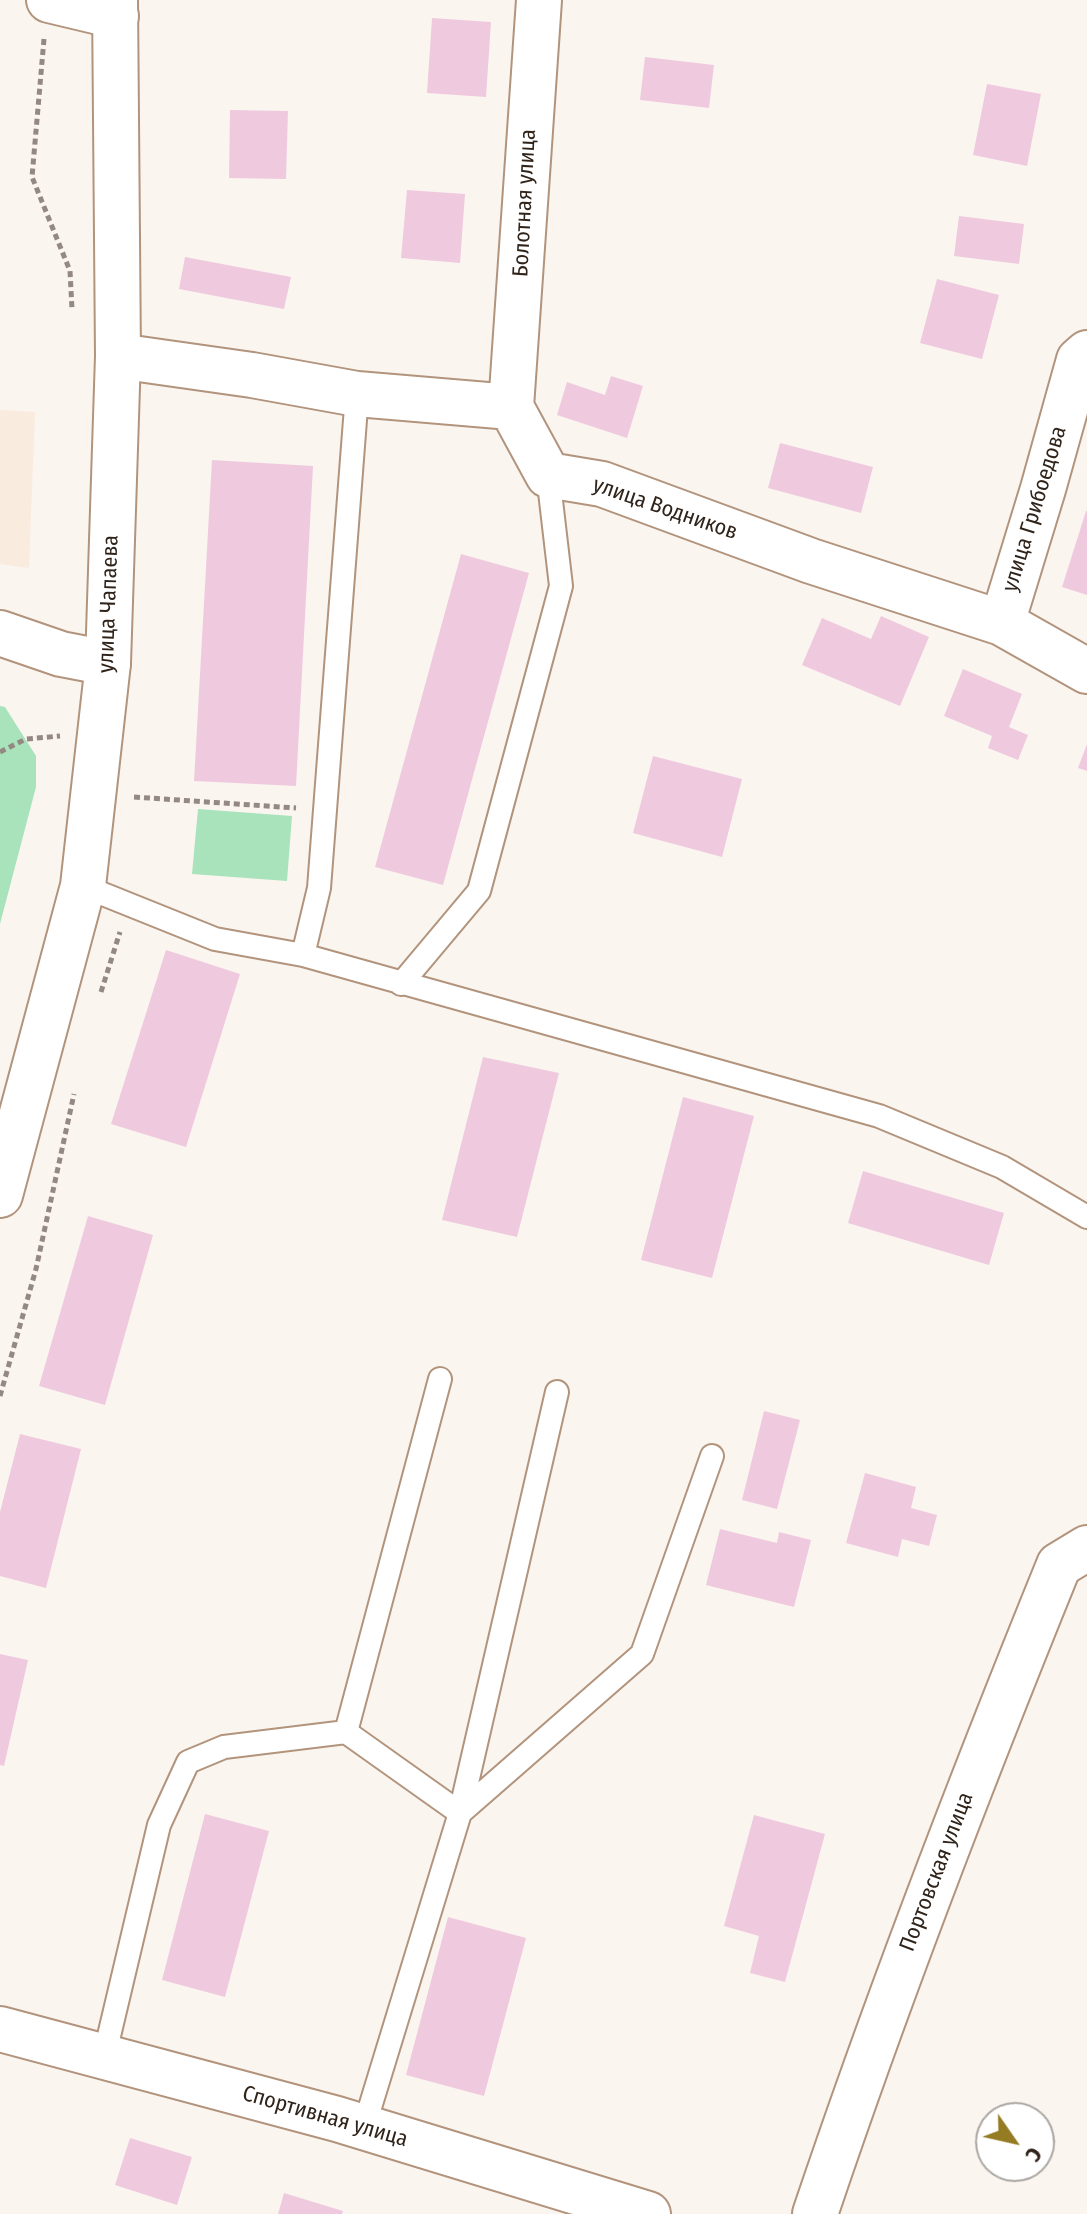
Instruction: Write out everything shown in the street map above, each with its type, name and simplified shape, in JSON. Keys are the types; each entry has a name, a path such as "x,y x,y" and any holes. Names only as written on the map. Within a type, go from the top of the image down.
{"street":[{"path":"50,0 115,8"},
{"name":"Болотная улица","path":"511,407 539,0"},
{"name":"улица Чапаева","path":"0,1195 83,886 108,663 118,356 115,8"},
{"name":"улица Грибоедова","path":"1002,623 1079,360 1087,353"},
{"path":"118,356 357,394 511,407 548,475"},
{"name":"улица Водников","path":"548,475 602,484 811,561 1002,623 1087,671"},
{"path":"0,633 61,654 108,663"},
{"name":"Портовская улица","path":"815,2214 945,1848 1059,1565 1087,1548"},
{"name":"Спортивная улица","path":"0,2029 364,2127 648,2214"}],"lane":[{"path":"303,955 319,888 357,394"},
{"path":"401,984 479,891 561,586 548,475"},
{"path":"83,886 215,939 303,955 879,1116 1002,1167 1087,1217"},
{"path":"346,1732 440,1379"},
{"path":"364,2127 460,1813 557,1392"},
{"path":"460,1813 642,1654 712,1456"},
{"path":"104,2057 159,1825 188,1762 224,1747 346,1732 460,1813"}],"path":[{"path":"50,0 41,52 32,177 70,271 73,316"},
{"path":"60,750 62,722"},
{"path":"0,752 26,739 63,736"},
{"path":"94,794 325,810"},
{"path":"98,1002 129,904"},
{"path":"0,1396 36,1269 75,1089"}],"shaded area":[{"path":"0,410 35,412 29,568 0,564"}],"green space":[{"path":"0,706 5,707 36,756 36,787 0,924"},
{"path":"198,809 292,816 287,881 192,874"}],"building":[{"path":"432,18 491,22 486,97 427,93"},
{"path":"645,57 714,65 709,108 640,100"},
{"path":"987,84 1041,94 1027,166 973,155"},
{"path":"230,110 288,111 286,179 229,178"},
{"path":"407,190 465,194 460,263 401,258"},
{"path":"959,216 1024,224 1019,264 954,256"},
{"path":"185,257 291,277 284,309 179,289"},
{"path":"937,279 999,295 982,359 920,343"},
{"path":"611,376 643,386 627,438 557,415 567,382 605,395"},
{"path":"780,443 873,467 861,513 768,488"},
{"path":"212,460 313,466 296,786 194,781"},
{"path":"1087,511 1087,595 1062,587"},
{"path":"461,554 529,573 443,885 375,867"},
{"path":"881,616 929,637 900,706 802,665 822,618 871,639"},
{"path":"963,669 1022,694 1009,727 1028,735 1018,760 988,748 992,736 944,716"},
{"path":"1087,744 1087,771 1078,768"},
{"path":"653,756 742,779 722,857 633,833"},
{"path":"166,950 240,974 186,1147 111,1124"},
{"path":"483,1057 559,1073 517,1237 442,1220"},
{"path":"683,1097 754,1116 712,1278 641,1260"},
{"path":"863,1171 1004,1213 989,1265 848,1223"},
{"path":"88,1216 153,1235 105,1405 39,1386"},
{"path":"764,1411 800,1420 777,1509 742,1500"},
{"path":"20,1434 81,1449 46,1588 0,1576 0,1512"},
{"path":"865,1473 916,1487 911,1508 937,1515 929,1546 902,1539 898,1557 846,1543"},
{"path":"720,1529 777,1543 779,1532 811,1540 794,1607 706,1585"},
{"path":"0,1654 28,1660 4,1766 0,1765"},
{"path":"205,1814 269,1831 225,1997 162,1980"},
{"path":"754,1815 825,1834 785,1982 750,1973 759,1936 724,1926"},
{"path":"448,1917 526,1938 484,2096 406,2075"},
{"path":"130,2138 192,2157 177,2205 115,2185"},
{"path":"284,2193 343,2211 342,2214 278,2214"}]}
